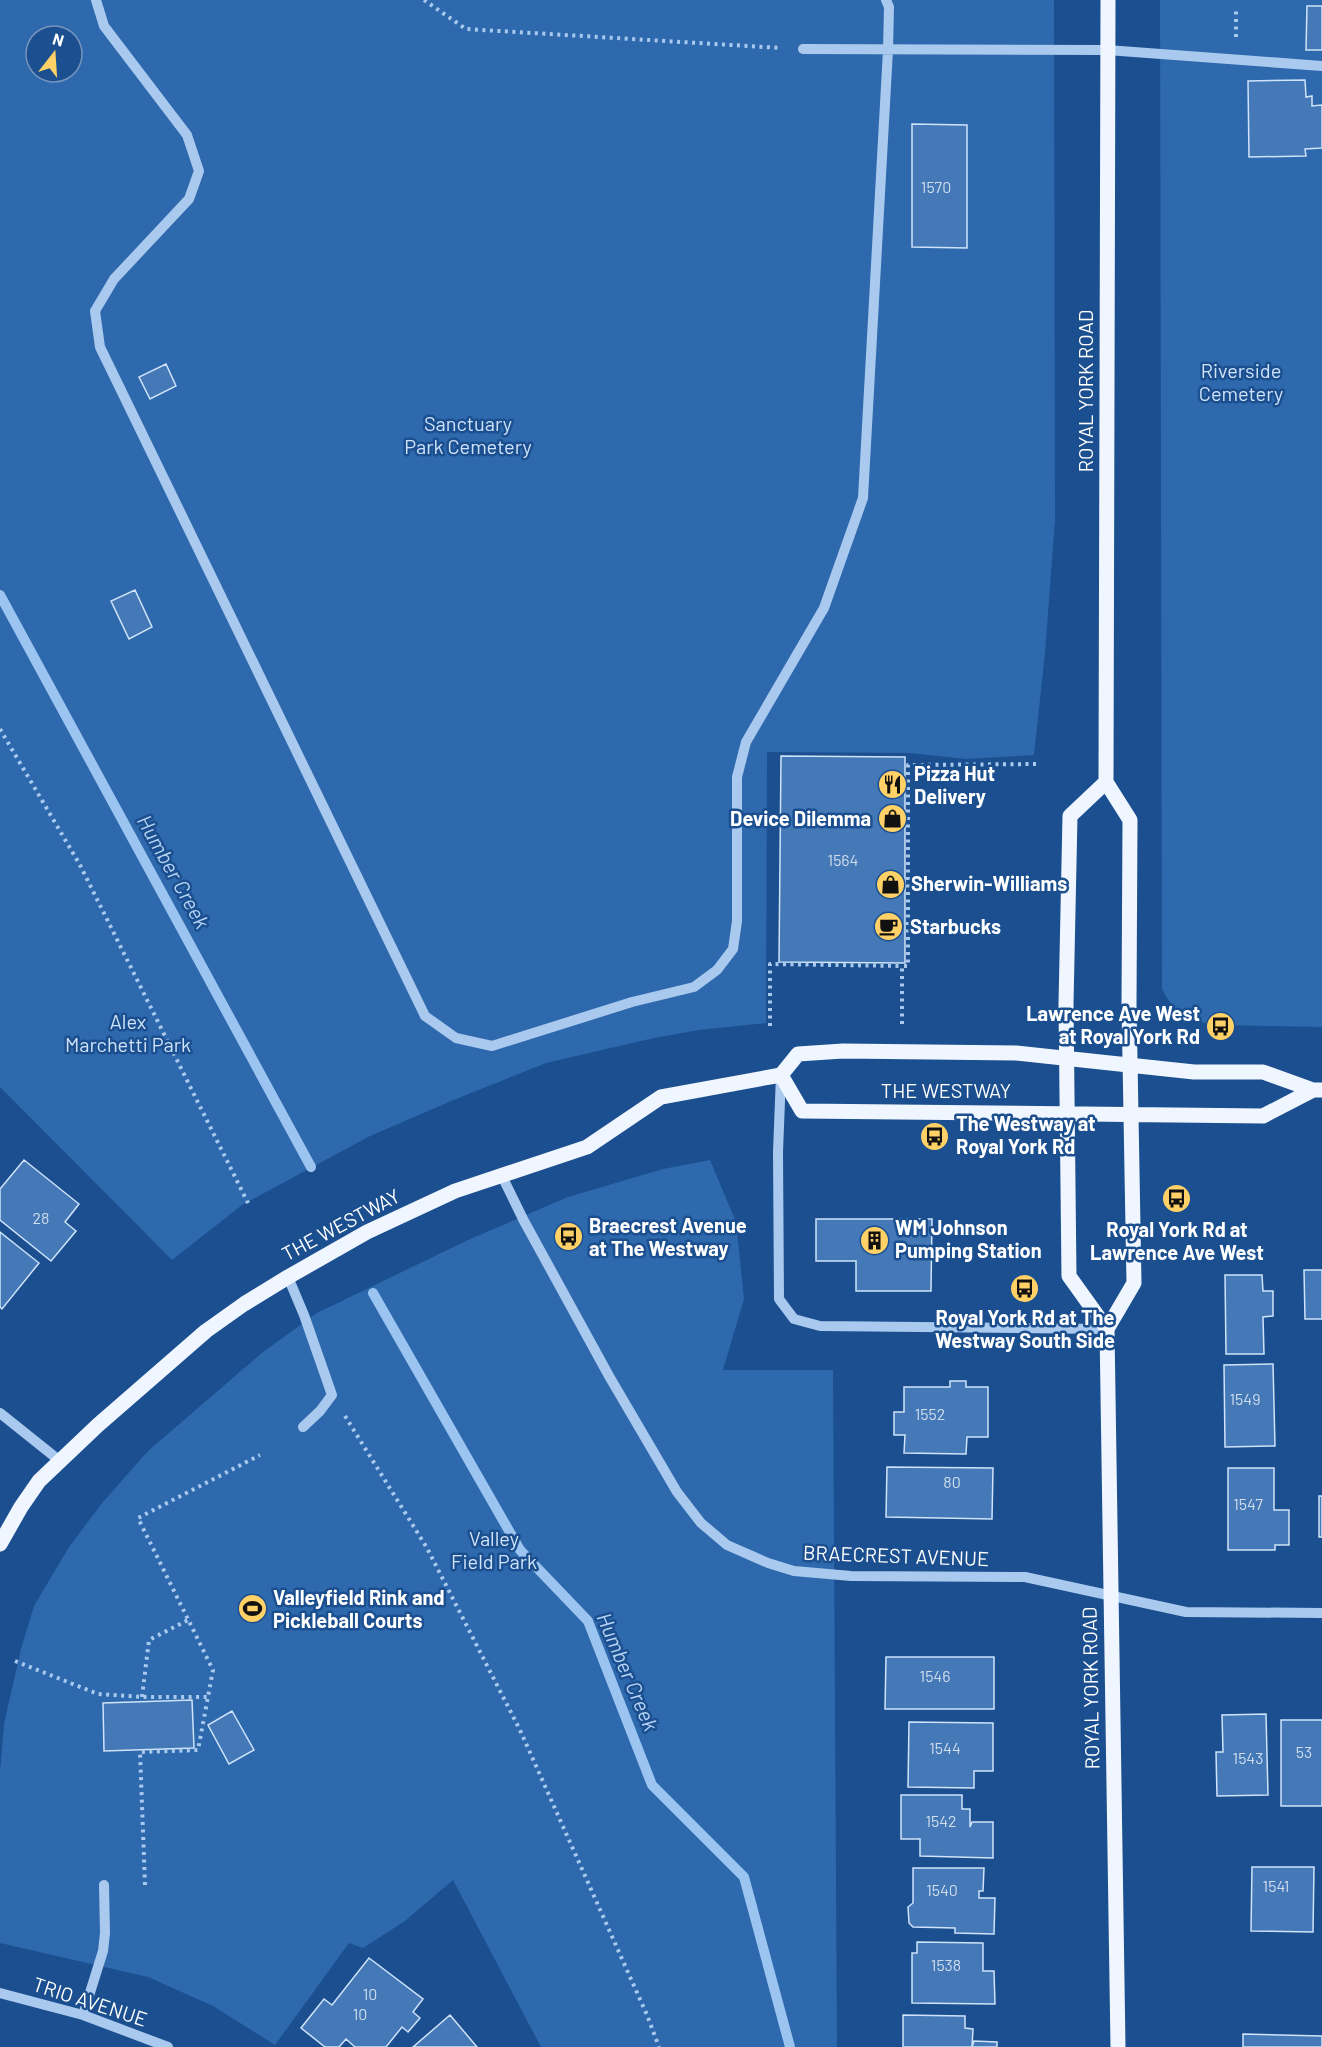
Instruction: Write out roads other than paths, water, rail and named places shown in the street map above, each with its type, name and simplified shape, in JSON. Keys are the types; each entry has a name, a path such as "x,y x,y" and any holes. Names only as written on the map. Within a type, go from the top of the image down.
{"main road":[{"name":"ROYAL YORK ROAD","path":"1106,782 1107,0"},
{"path":"1106,782 1130,820 1130,1065 1134,1283 1107,1329 1069,1276 1066,1113 1070,816 1106,782"},
{"name":"THE WESTWAY","path":"0,1544 39,1481 141,1385 244,1304 367,1232 455,1191 587,1147 662,1098 782,1075 798,1054 831,1052 1016,1053 1194,1072 1263,1072 1318,1090"},
{"name":"THE WESTWAY","path":"782,1075 802,1111 1263,1116 1318,1090"},
{"name":"ROYAL YORK ROAD","path":"1107,1329 1118,2047"}],"street":[{"path":"96,0 104,26 187,135 199,171 189,199 114,279 95,311 100,347 425,1016 456,1038 492,1046 632,1002 694,987 717,970 733,949 737,921 736,777 746,742 824,608 863,498 888,50 889,7 886,0"},
{"path":"803,49 1107,50 1322,66"},
{"path":"782,1075 778,1152 779,1299 794,1318 820,1326 1107,1329"},
{"name":"BRAECREST AVENUE","path":"501,1174 524,1221 609,1376 677,1492 701,1523 727,1545 758,1559 794,1571 851,1575 1024,1577 1186,1612 1322,1613"},
{"path":"288,1277 332,1395 320,1411 303,1427"},
{"path":"0,1413 60,1461"},
{"path":"83,2015 103,1951 104,1885"},
{"name":"TRIO AVENUE","path":"0,1993 83,2015 168,2047"}],"waterway":[{"name":"Humber Creek","path":"0,595 311,1167"},
{"name":"Humber Creek","path":"373,1293 520,1550 588,1621 652,1785 744,1877 790,2047"}],"place":[{"name":"Pizza Hut Delivery","path":"893,785"},
{"name":"Device Dilemma","path":"892,819"},
{"name":"Sherwin-Williams","path":"890,884"},
{"name":"Starbucks","path":"889,927"},
{"name":"Lawrence Ave West at Royal York Rd","path":"1221,1026"},
{"name":"The Westway at Royal York Rd","path":"935,1136"},
{"name":"Royal York Rd at Lawrence Ave West","path":"1177,1199"},
{"name":"Braecrest Avenue at The Westway","path":"568,1237"},
{"name":"WM Johnson Pumping Station","path":"874,1240"},
{"name":"Royal York Rd at The Westway South Side","path":"1025,1288"},
{"name":"Valleyfield Rink and Pickleball Courts","path":"252,1609"}],"park label":[{"name":"Riverside Cemetery","path":"1241,382"},
{"name":"Sanctuary Park Cemetery","path":"468,436"},
{"name":"Alex Marchetti Park","path":"128,1034"},
{"name":"Valley Field Park","path":"494,1550"}]}
